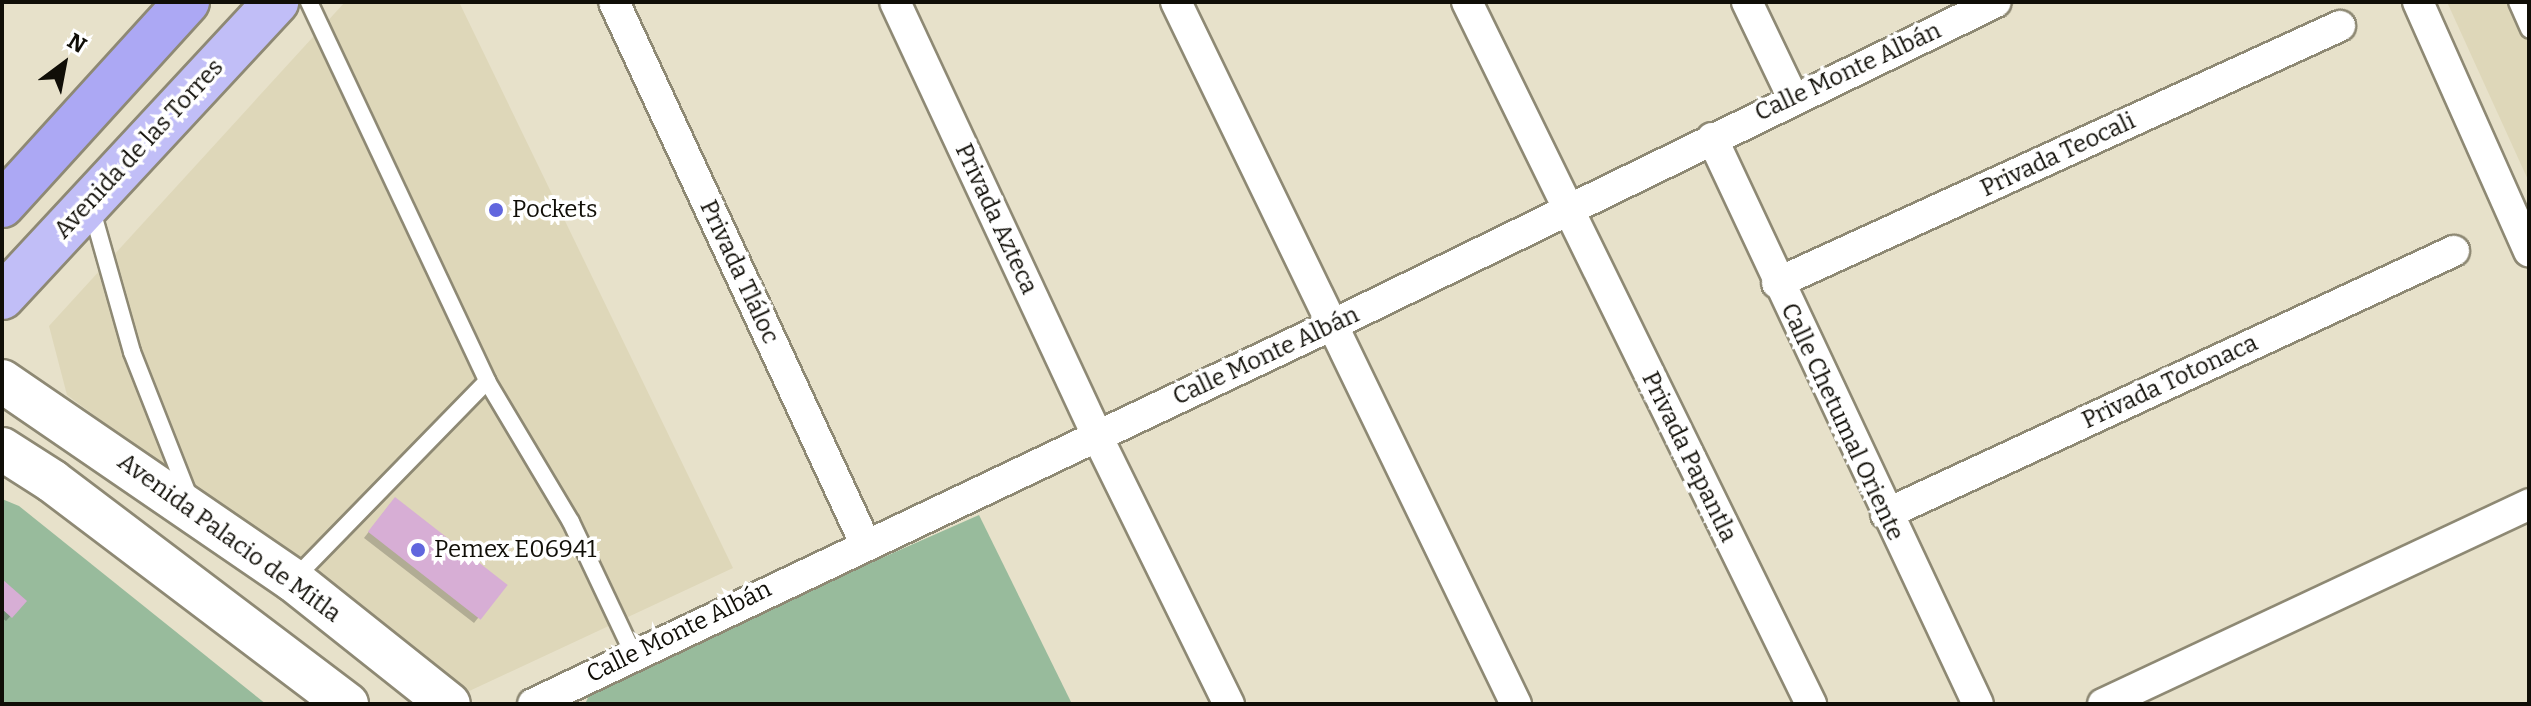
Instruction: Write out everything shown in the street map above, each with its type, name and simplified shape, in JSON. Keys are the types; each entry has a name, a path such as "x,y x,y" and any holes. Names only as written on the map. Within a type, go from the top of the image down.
{"highway":[{"path":"2,205 187,2"}],"main road":[{"name":"Avenida de las Torres","path":"2,297 276,2"},
{"name":"Avenida Palacio de Mitla","path":"2,381 293,580 449,704"},
{"path":"2,449 52,481 347,704"}],"street":[{"name":"Privada Tláloc","path":"614,2 865,543"},
{"name":"Privada Azteca","path":"895,2 1097,436 1229,704"},
{"path":"1176,2 1516,704"},
{"name":"Privada Papantla","path":"1467,2 1811,704"},
{"path":"1747,2 1793,98"},
{"name":"Calle Monte Albán","path":"533,704 633,653 1332,325 1793,98 1996,2"},
{"path":"2418,2 2529,251"},
{"name":"Privada Teocali","path":"1777,283 2340,26"},
{"name":"Calle Chetumal Oriente","path":"1712,138 1777,283 1978,704"},
{"name":"Privada Totonaca","path":"1886,514 2454,251"},
{"path":"2103,704 2529,504"}],"lane":[{"path":"309,2 487,381 571,522 633,653"},
{"path":"2517,2 2529,29"},
{"path":"90,201 101,257 132,352 195,511"},
{"path":"293,580 487,381"}],"shaded area":[{"path":"345,2 459,2 733,568 465,693 67,395 49,326"},
{"path":"2447,2 2529,2 2529,182"}],"green space":[{"path":"2,499 19,506 266,704 2,704"},
{"path":"979,515 1072,704 585,704 594,685"}],"building":[{"path":"395,497 508,585 481,620 368,532"},
{"path":"2,579 27,601 12,618 2,609"}],"place":[{"name":"Pockets","path":"496,210"},
{"name":"Pemex E06941","path":"418,550"}]}
